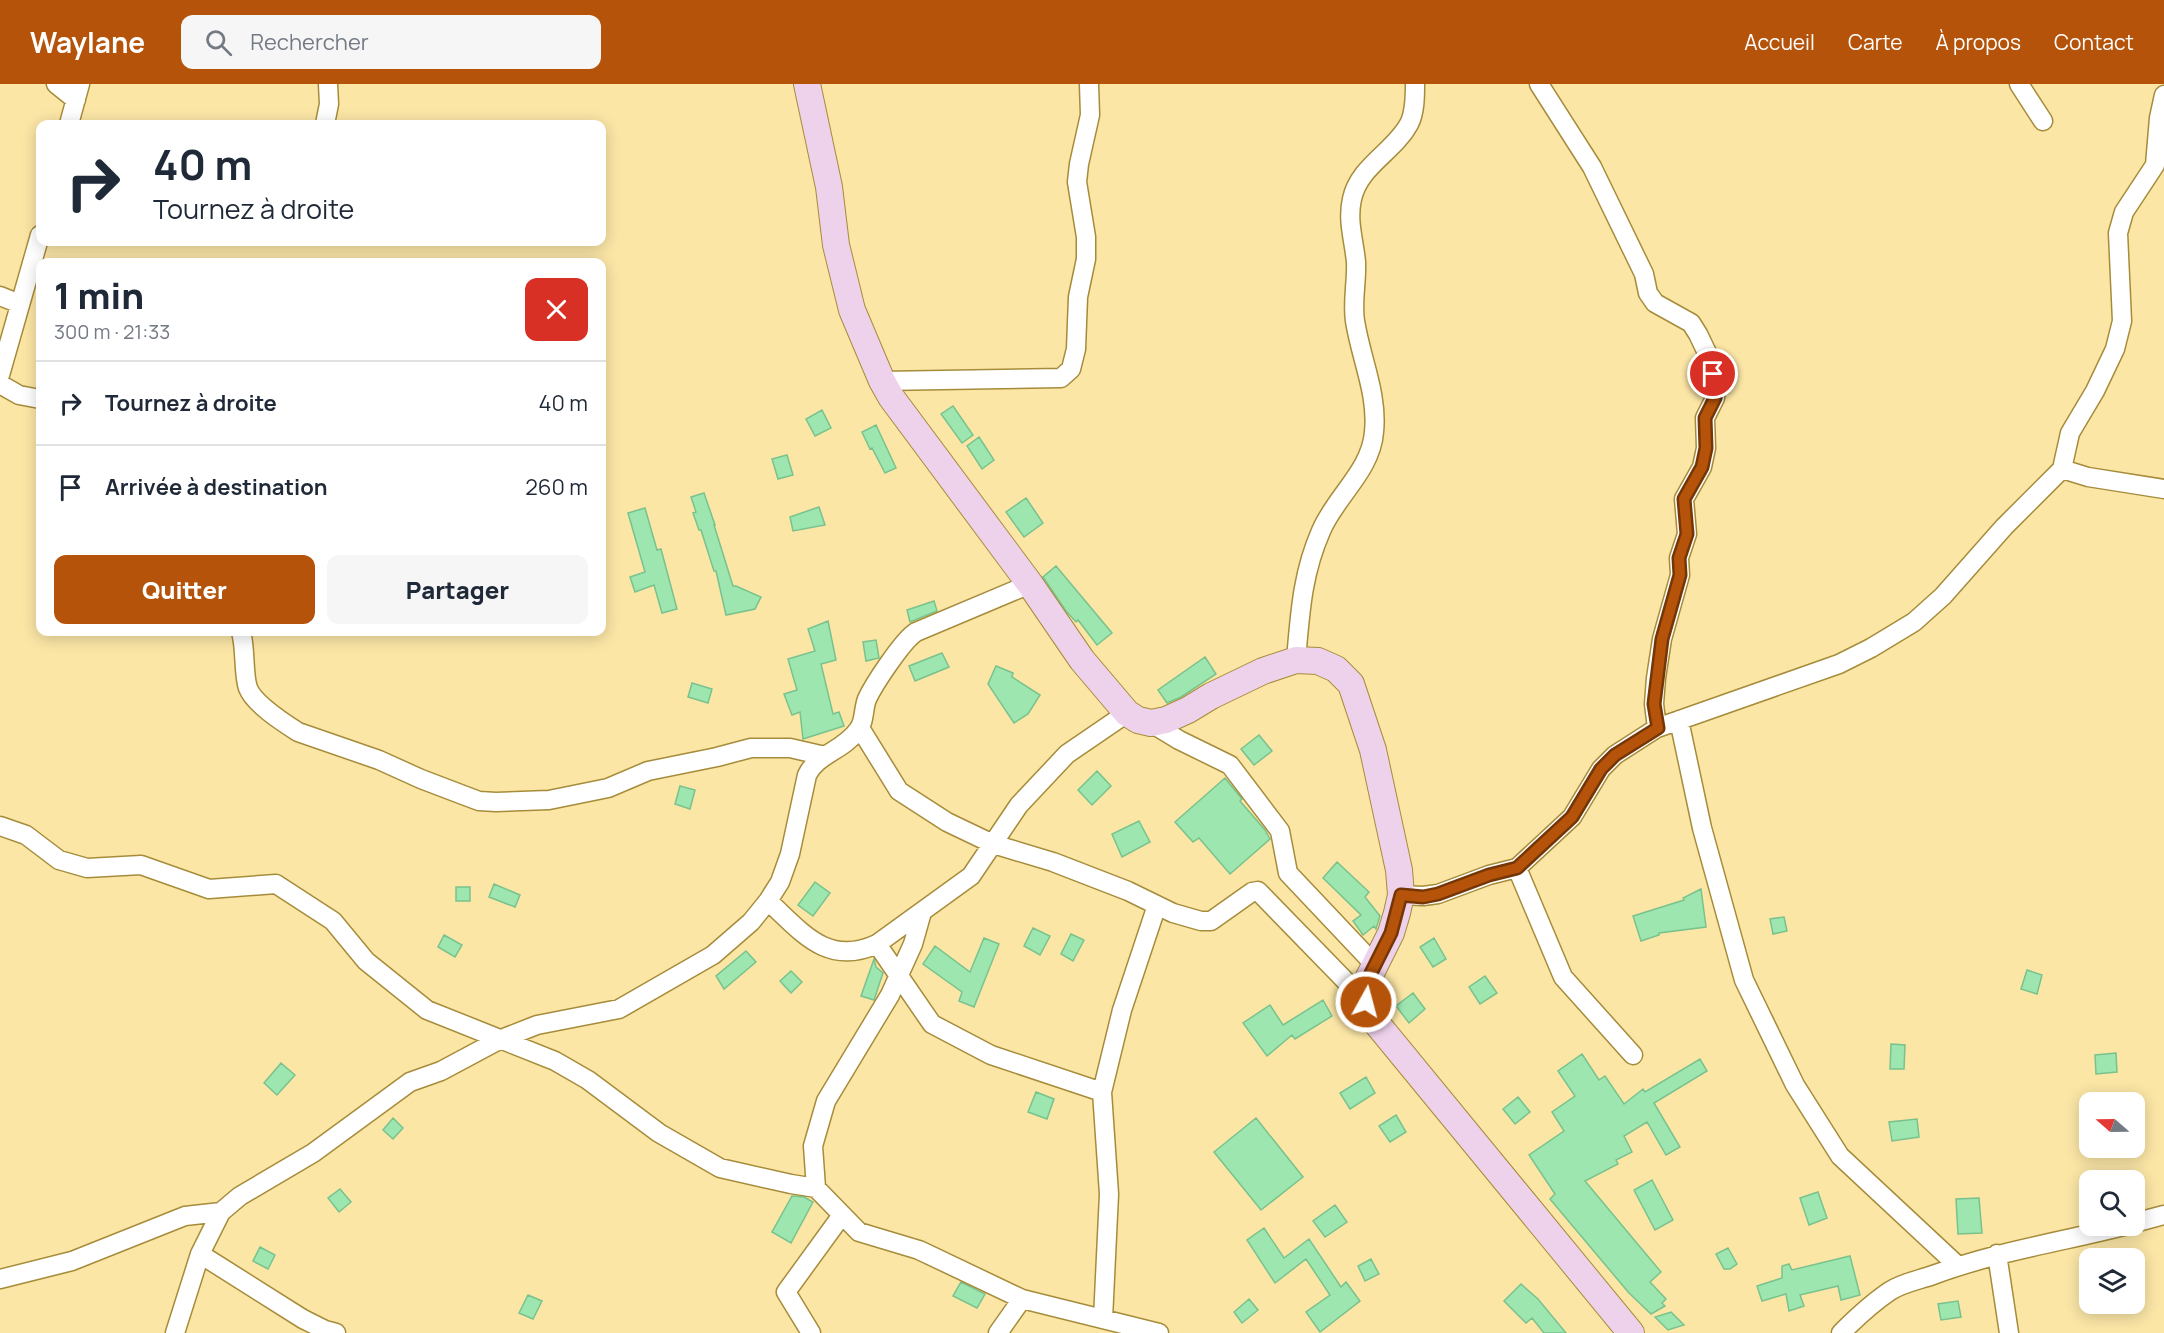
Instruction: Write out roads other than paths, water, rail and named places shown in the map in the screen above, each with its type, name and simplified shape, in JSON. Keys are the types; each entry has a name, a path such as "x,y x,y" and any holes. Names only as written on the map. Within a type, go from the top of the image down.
{"main road":[{"path":"807,84 829,187 836,245 849,299 886,389 1030,584 1082,660 1127,713 1138,720 1152,723 1188,711 1211,696 1263,671 1296,660 1318,661 1336,669 1352,684 1373,750 1397,858 1401,895 1391,933 1365,985 1366,1002 1374,1020 1626,1332"}],"street":[{"path":"56,84 78,92 70,120"},
{"path":"326,120 329,104 328,84"},
{"path":"886,389 1061,378 1071,369 1076,349 1078,297 1086,258 1086,237 1077,182 1090,115 1089,84"},
{"path":"1296,660 1302,591 1312,554 1321,529 1369,454 1374,435 1375,404 1354,319 1356,262 1349,214 1351,204 1364,174 1411,122 1415,84"},
{"path":"1539,84 1592,167 1644,274 1648,293 1664,310 1691,323 1698,334 1710,359 1716,388 1715,398 1705,418 1706,448 1702,467 1684,499 1687,534 1679,558 1680,575 1662,639 1656,678 1654,704 1658,728"},
{"path":"2019,84 2043,121"},
{"path":"1401,895 1423,897 1438,894 1489,875 1517,868 1572,817 1601,769 1615,755 1658,728 1839,664 1914,622 1943,596 2004,527 2062,469 2070,433 2095,391 2115,349 2122,321 2118,233 2124,212 2155,165 2159,118 2164,95"},
{"path":"0,375 37,246"},
{"path":"0,296 20,304"},
{"path":"0,384 20,395 36,398"},
{"path":"2062,469 2088,477 2164,489"},
{"path":"175,1333 200,1254 221,1212 240,1196 313,1153 410,1082 441,1071 499,1040 537,1025 619,1009 713,955 751,922 780,882 790,854 807,776 812,766 846,745 860,728 867,700 910,636 1030,584"},
{"path":"242,636 248,688 262,705 288,726 298,732 379,760 479,801 549,800 608,788 648,771 751,748 790,748 825,756"},
{"path":"768,901 813,942 828,949 849,952 864,950 877,944 971,876 1019,805 1067,754 1127,713"},
{"path":"1679,720 1702,828 1744,980 1796,1084 1840,1156 1958,1266"},
{"path":"1152,723 1179,740 1230,765 1280,831 1288,873 1374,964"},
{"path":"860,728 899,791 947,822 993,844 1103,880 1188,918 1211,921 1252,892 1258,891 1366,1002"},
{"path":"0,826 26,835 58,860 87,868 141,865 209,889 276,884 333,921 366,961 427,1010 555,1061 588,1080 659,1132 720,1168 816,1188 859,1232 919,1250 1022,1299 1103,1319 1134,1330 1159,1333"},
{"path":"1517,868 1563,977 1633,1055"},
{"path":"1263,895 1288,873"},
{"path":"1103,1319 1109,1194 1102,1092 1122,1010 1157,905"},
{"path":"816,1188 813,1146 826,1101 890,995 913,944 922,912"},
{"path":"877,944 898,978 932,1024 991,1055 1102,1092"},
{"path":"0,1279 72,1261 185,1216 221,1212"},
{"path":"812,1333 786,1292 842,1215"},
{"path":"2145,1220 2164,1215"},
{"path":"1841,1333 1859,1314 1892,1290 1997,1254 2085,1236"},
{"path":"200,1254 261,1290 303,1319 336,1333"},
{"path":"1997,1254 2009,1333"},
{"path":"998,1333 1022,1299"}]}
